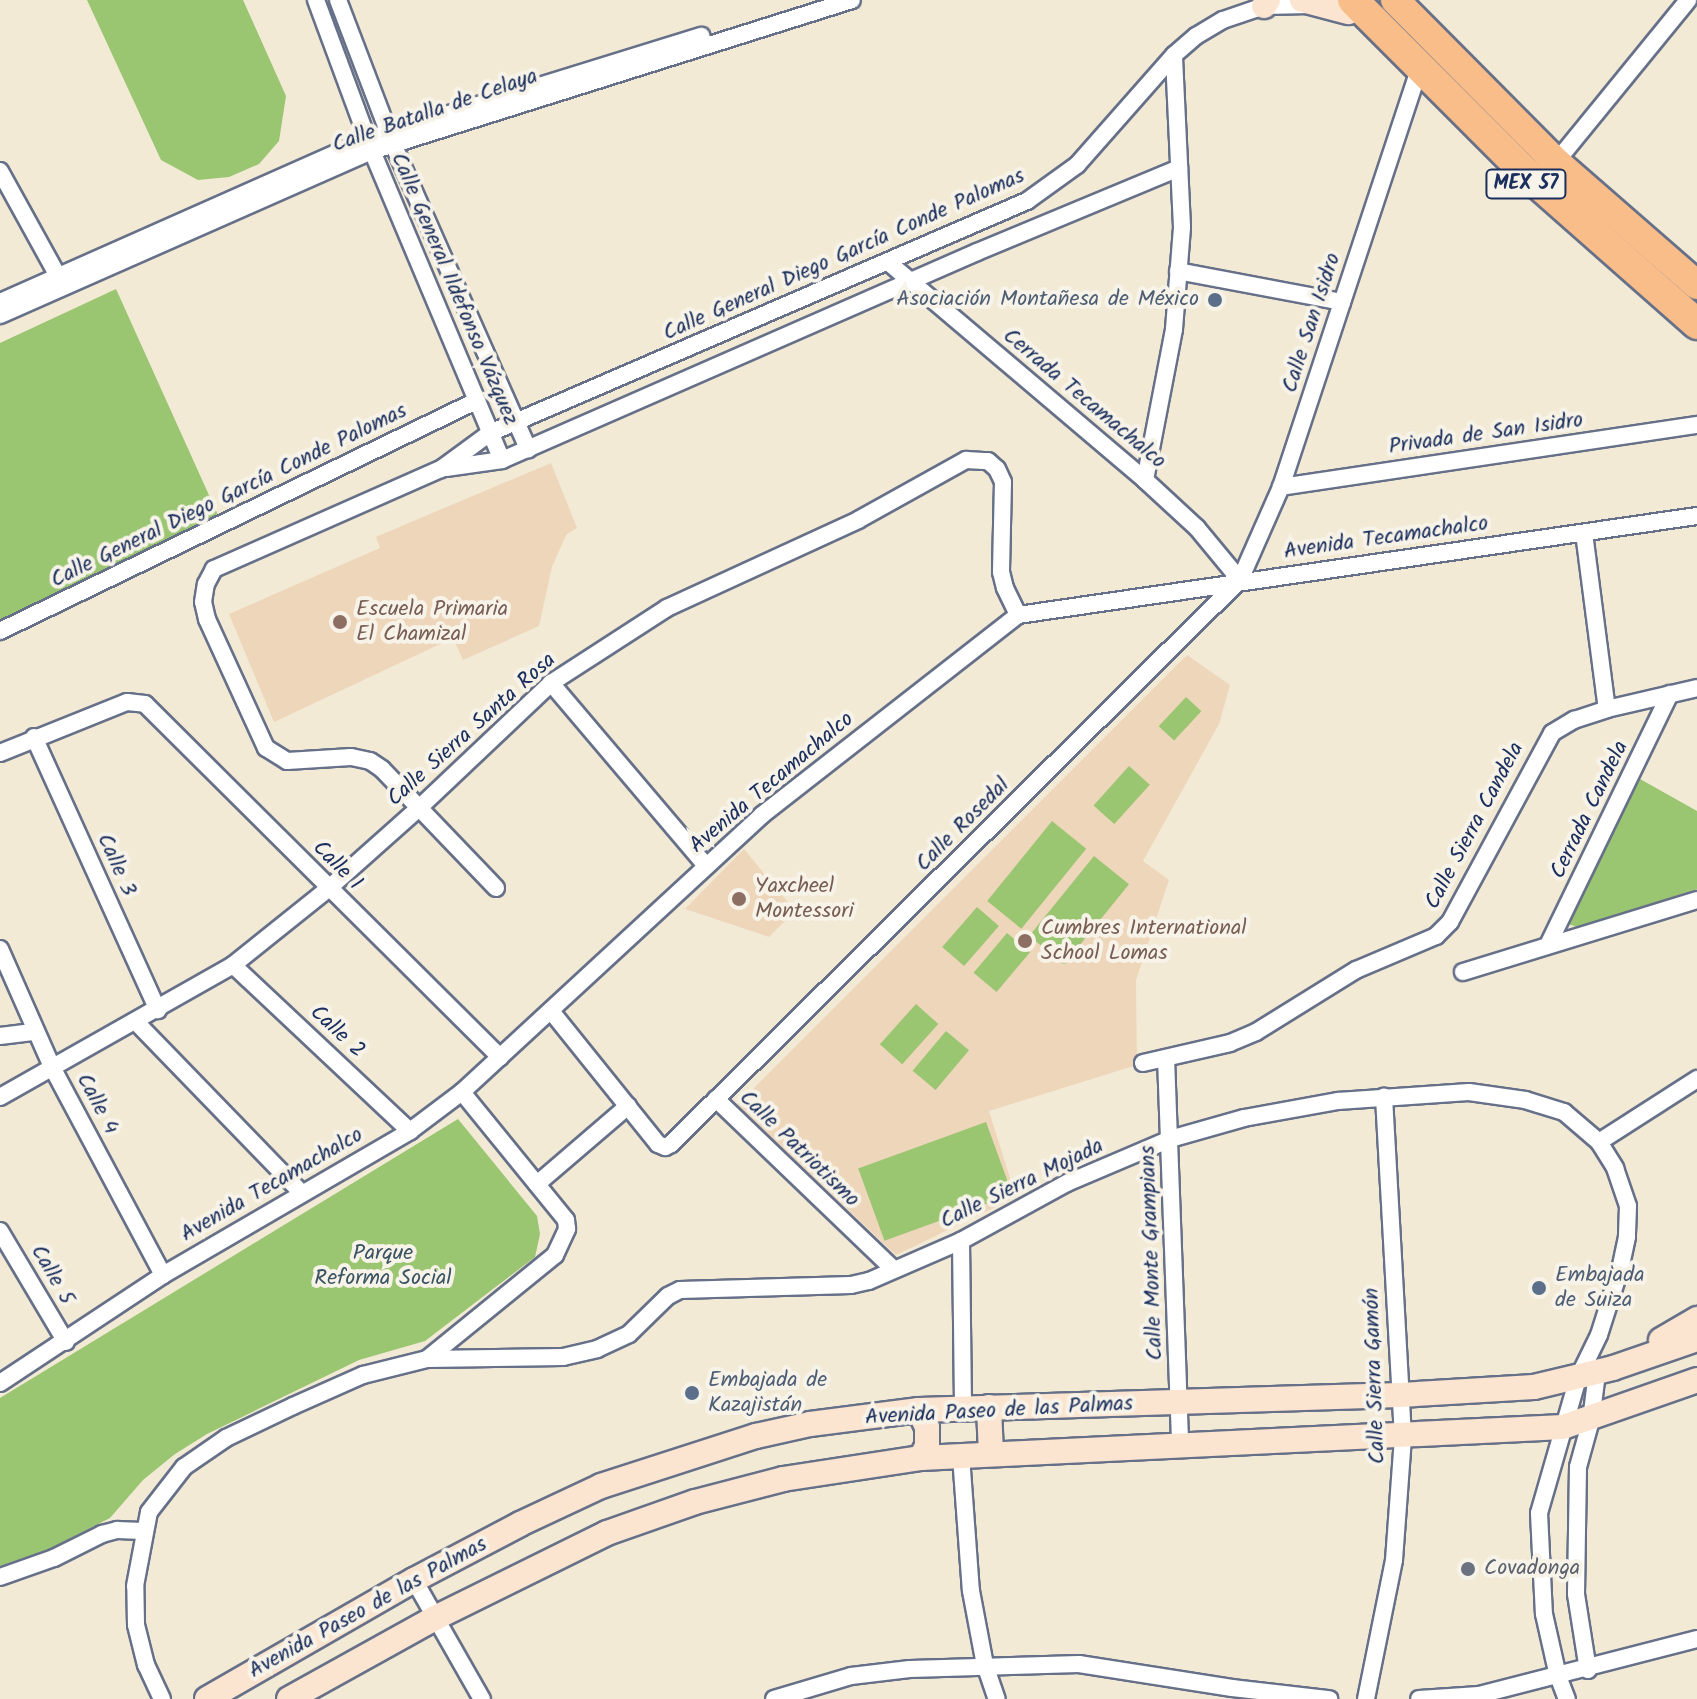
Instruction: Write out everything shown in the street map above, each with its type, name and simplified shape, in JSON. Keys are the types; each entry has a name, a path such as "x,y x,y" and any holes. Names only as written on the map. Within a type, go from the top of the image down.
{"highway":[{"name":"MEX 57","path":"1395,0 1556,162 1697,285"},
{"name":"MEX 57","path":"1342,5 1539,196 1697,334"},
{"path":"1342,5 1553,174 1697,298"},
{"path":"1342,5 1697,324"}],"main road":[{"name":"Avenida Paseo de las Palmas","path":"1596,1373 1697,1319"},
{"name":"Avenida Paseo de las Palmas","path":"207,1699 414,1580 601,1486 678,1459 810,1424 919,1410 1400,1395 1534,1387 1596,1373 1697,1339"},
{"name":"Avenida Paseo de las Palmas","path":"289,1699 435,1618 607,1533 695,1502 795,1476 921,1458 1563,1427 1591,1420 1697,1380"},
{"path":"989,1407 991,1454"},
{"path":"919,1410 927,1427 927,1446 921,1458"}],"street":[{"name":"Calle General Ildefonso Vázquez","path":"316,0 370,145 502,460"},
{"name":"Calle General Ildefonso Vázquez","path":"338,0 391,138 528,449"},
{"name":"Calle Batalla de Celaya","path":"0,302 370,145 817,0"},
{"name":"Calle Batalla de Celaya","path":"391,138 852,0"},
{"path":"1556,162 1688,0"},
{"name":"Calle General Diego García Conde Palomas","path":"419,808 370,761 351,757 287,761 266,748 207,619 204,593 214,569 441,469 490,433 1027,201 1064,178 1174,55 1223,20 1266,3 1342,5"},
{"path":"1145,480 1174,329 1182,227 1174,55"},
{"name":"Calle San Isidro","path":"1240,580 1281,487 1417,75"},
{"name":"Calle Batalla de Celaya","path":"0,315 370,145"},
{"name":"Calle General Diego García Conde Palomas","path":"441,469 502,460 977,252 1179,168"},
{"path":"0,171 58,276"},
{"path":"967,227 977,252"},
{"name":"Cerrada Tecamachalco","path":"888,262 1145,480 1197,528 1240,580"},
{"path":"1178,271 1342,302"},
{"name":"Calle General Diego García Conde Palomas","path":"0,631 476,401"},
{"name":"Privada de San Isidro","path":"1281,487 1697,425"},
{"name":"Calle Sierra Santa Rosa","path":"0,1097 233,965 328,889 551,683 667,608 858,520 966,460 976,458 988,461 997,469 1003,482 1001,572 1018,615"},
{"name":"Avenida Tecamachalco","path":"0,1383 163,1275 410,1131 462,1092 762,815 1018,615 1240,580 1697,516"},
{"path":"1584,533 1607,709"},
{"name":"Calle Rosedal","path":"716,1099 1240,580"},
{"path":"551,683 706,866"},
{"name":"Calle Sierra Candela","path":"1143,1063 1230,1043 1256,1032 1356,970 1420,944 1445,929 1552,733 1574,720 1607,709 1697,688"},
{"name":"Cerrada Candela","path":"1548,945 1670,694"},
{"name":"Calle 1","path":"34,737 127,702 145,704 500,1057"},
{"path":"0,753 34,737"},
{"name":"Calle 3","path":"34,737 158,1010"},
{"path":"419,808 496,888"},
{"path":"1463,972 1697,900"},
{"name":"Calle 4","path":"0,949 52,1067 163,1275"},
{"name":"Calle 2","path":"233,965 410,1131"},
{"name":"Calle Patriotismo","path":"551,1011 658,1144 665,1147 716,1099 893,1269"},
{"path":"136,1022 301,1192"},
{"path":"0,1036 35,1032"},
{"name":"Calle Monte Grampians","path":"1166,1058 1180,1447"},
{"path":"1599,1142 1697,1079"},
{"path":"427,1359 555,1255 565,1238 566,1220 462,1092"},
{"name":"Calle Sierra Mojada","path":"162,1699 146,1665 136,1625 135,1586 143,1531 149,1512 184,1467 226,1438 363,1375 427,1359 563,1357 597,1349 629,1334 668,1296 680,1290 851,1285 961,1241 1067,1183 1170,1139 1244,1118 1384,1097 1469,1092 1525,1100 1564,1112 1599,1142 1615,1168 1628,1206 1627,1237 1599,1335 1591,1420 1578,1467 1576,1594 1588,1670"},
{"name":"Calle Sierra Gamón","path":"1366,1699 1394,1560 1403,1437 1384,1097"},
{"path":"537,1184 628,1106"},
{"name":"Calle 5","path":"1,1236 66,1342"},
{"path":"961,1241 963,1408"},
{"name":"Calle Sierra Mojada","path":"1567,1699 1558,1676 1544,1614 1539,1513 1563,1427 1596,1373"},
{"path":"961,1456 971,1591 985,1665 997,1699"},
{"path":"0,1577 54,1558 102,1534 117,1530 143,1531"},
{"path":"414,1580 482,1699"},
{"path":"1419,1699 1479,1695 1588,1670 1697,1639"},
{"path":"774,1699 800,1695 851,1676 985,1665 1079,1664 1232,1688 1329,1699"}],"shaded area":[{"path":"551,463 577,528 566,535 552,567 539,626 463,660 453,638 274,722 229,614 380,548 376,537"},
{"name":"Cumbres International School Lomas","path":"1187,655 1230,685 1219,724 1143,861 1169,880 1136,980 1137,1065 989,1111 1016,1197 896,1255 737,1105"},
{"name":"Yaxcheel Montessori","path":"744,849 795,911 769,937 685,909"}],"green space":[{"path":"87,0 243,0 286,96 279,141 259,164 229,177 198,180 161,160"},
{"path":"116,289 222,524 0,620 0,343"},
{"path":"1186,697 1201,711 1174,741 1159,726"},
{"path":"1129,766 1150,785 1114,824 1094,805"},
{"path":"1640,779 1697,811 1697,889 1580,928 1568,924"},
{"path":"1052,821 1086,849 1021,929 987,901"},
{"path":"1094,856 1129,884 1064,964 1029,936"},
{"path":"977,907 999,926 964,966 942,947"},
{"path":"1007,933 1030,952 997,992 974,973"},
{"path":"916,1004 938,1024 902,1064 880,1044"},
{"path":"946,1031 969,1050 936,1090 913,1071"},
{"name":"Parque Reforma Social","path":"458,1119 537,1216 540,1234 535,1257 425,1341 359,1360 207,1434 175,1454 143,1480 110,1518 49,1549 0,1566 0,1398"},
{"path":"986,1122 1012,1194 885,1241 858,1169"}],"place":[{"name":"Asociación Montañesa de México","path":"1215,300"},
{"name":"Escuela Primaria El Chamizal","path":"340,622"},
{"name":"Yaxcheel Montessori","path":"739,899"},
{"name":"Cumbres International School Lomas","path":"1025,941"},
{"name":"Embajada de Suiza","path":"1539,1288"},
{"name":"Embajada de Kazajistán","path":"692,1393"},
{"name":"Covadonga","path":"1468,1569"}]}
